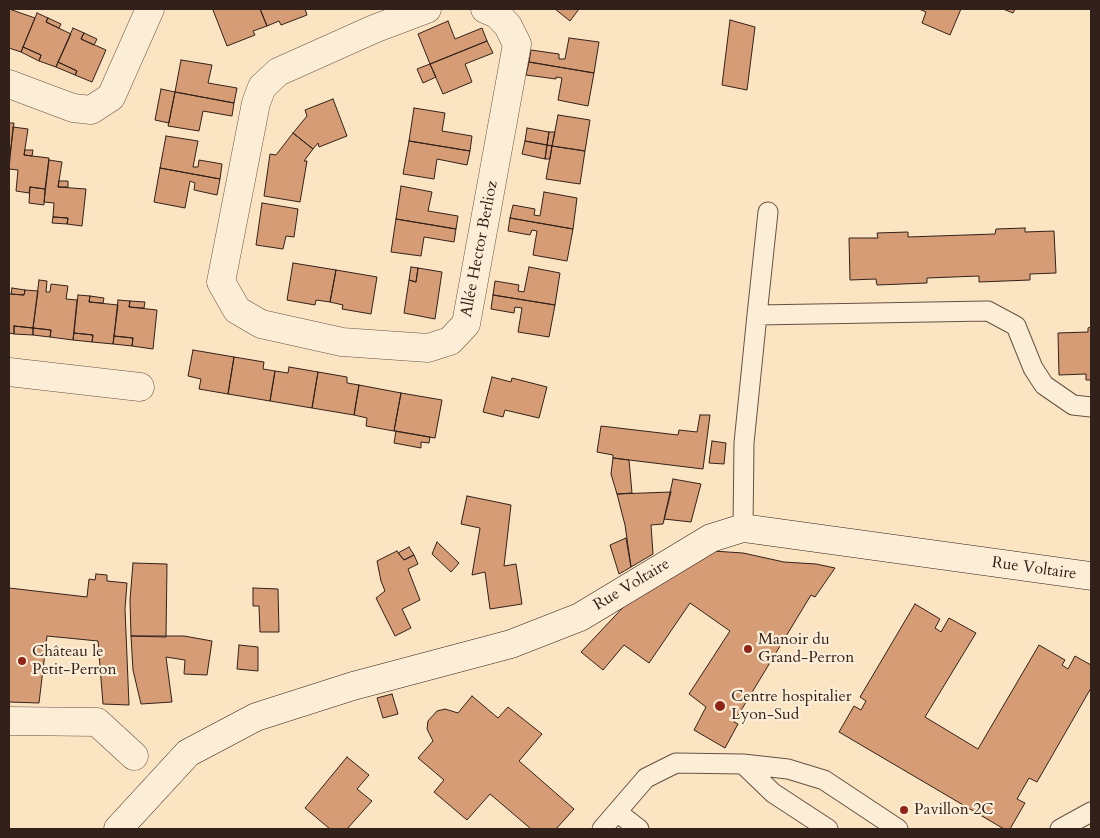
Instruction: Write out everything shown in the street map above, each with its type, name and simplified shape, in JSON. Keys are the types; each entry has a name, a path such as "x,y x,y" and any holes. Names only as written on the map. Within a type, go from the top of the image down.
{"street":[{"path":"9,84 73,108 91,110 110,98 150,9"},
{"name":"Allée Hector Berlioz","path":"427,9 370,19 278,72 262,87 256,103 221,282 237,310 262,324 342,342 428,348 450,342 466,324 517,44 508,26 497,14 485,9"},
{"path":"9,372 140,387"},
{"name":"Rue Voltaire","path":"118,829 188,754 256,717 353,686 511,644 580,617 711,538 743,528 1091,576"},
{"path":"9,721 97,722 134,756"}],"lane":[{"path":"743,528 744,443 768,212"},
{"path":"758,316 988,311 1016,326 1033,368 1044,385 1073,405 1091,407"},
{"path":"602,829 646,778 676,763 743,764 788,769 824,780 898,829"},
{"path":"743,764 773,793 828,829"},
{"path":"617,812 639,829"},
{"path":"1060,829 1091,812"}],"building":[{"path":"9,9 35,18 21,52 9,48"},
{"path":"260,9 267,26 253,31 255,35 227,46 213,10"},
{"path":"260,9 305,9 307,15 281,25 279,21 267,26"},
{"path":"555,9 579,9 570,21"},
{"path":"919,9 961,9 950,35 922,23 926,12"},
{"path":"1003,9 1015,9 1013,13"},
{"path":"37,13 48,18 46,22 71,34 56,67 39,61 41,55 23,47"},
{"path":"48,18 61,24 59,28 46,22"},
{"path":"730,20 755,27 747,90 722,85"},
{"path":"448,21 455,39 482,28 487,41 430,64 418,34"},
{"path":"73,28 84,33 81,39 106,50 92,82 75,75 77,71 58,62"},
{"path":"84,33 97,39 94,45 81,39"},
{"path":"569,38 599,42 594,73 529,62 531,50 559,54 559,59 565,59"},
{"path":"487,41 493,53 465,64 472,82 443,94 430,64"},
{"path":"23,47 41,55 39,61 21,52"},
{"path":"181,60 212,65 208,83 237,88 234,103 175,92"},
{"path":"58,62 77,71 75,75 56,67"},
{"path":"529,62 594,73 588,106 558,100 562,78 526,75"},
{"path":"430,64 436,77 423,83 417,69"},
{"path":"161,89 175,92 169,123 155,120"},
{"path":"175,92 234,103 232,116 203,111 199,131 168,126"},
{"path":"333,99 347,136 319,147 318,143 313,149 293,133 307,116 305,110"},
{"path":"414,108 445,113 442,131 472,136 470,151 409,141"},
{"path":"558,115 590,120 585,151 552,146"},
{"path":"9,123 14,123 10,155 9,155"},
{"path":"13,127 28,129 24,155 49,158 45,189 30,187 29,193 16,191 18,170 9,169"},
{"path":"527,128 549,132 547,145 525,141"},
{"path":"549,132 555,132 552,146 547,145"},
{"path":"293,133 313,149 304,161 307,161 300,202 264,196 270,154 276,155"},
{"path":"166,136 198,141 193,167 198,167 199,160 222,164 220,179 160,168"},
{"path":"409,141 470,151 467,165 437,159 434,179 403,174"},
{"path":"525,141 547,145 545,159 522,154"},
{"path":"547,145 552,146 550,159 545,159"},
{"path":"552,146 585,151 580,184 546,179"},
{"path":"25,150 33,150 32,156 24,155"},
{"path":"49,160 62,162 58,187 86,189 82,226 67,224 68,218 53,217 54,203 44,202"},
{"path":"160,168 220,179 217,195 194,190 195,183 190,181 185,208 154,202"},
{"path":"59,181 68,181 68,187 58,187"},
{"path":"401,186 432,192 428,211 458,216 456,229 396,219"},
{"path":"30,187 45,189 44,205 29,203"},
{"path":"544,192 577,198 573,229 510,218 513,205 535,209 534,215 540,216"},
{"path":"262,203 298,209 294,237 286,236 283,249 256,245"},
{"path":"53,217 68,218 67,224 52,223"},
{"path":"510,218 573,229 567,261 533,255 537,231 532,230 530,235 508,231"},
{"path":"396,219 456,229 454,242 424,237 421,256 391,252"},
{"path":"1025,228 1025,232 1054,231 1056,273 1030,274 1030,280 979,282 979,276 927,278 927,283 877,285 876,279 850,280 849,238 878,238 877,233 908,232 908,237 995,234 996,229"},
{"path":"293,263 336,270 330,302 316,300 315,305 287,300"},
{"path":"411,267 418,268 416,282 409,280"},
{"path":"529,267 560,273 555,305 493,295 495,281 519,285 518,291 524,292"},
{"path":"418,268 442,272 435,319 404,313 409,280 416,282"},
{"path":"336,270 377,277 371,314 342,309 343,305 330,302"},
{"path":"39,280 47,281 46,292 50,292 51,284 68,286 66,299 77,300 73,340 50,337 51,330 33,328"},
{"path":"12,288 25,290 24,295 11,294"},
{"path":"25,290 38,291 33,328 14,326 14,334 9,333 9,294 24,295"},
{"path":"78,295 90,296 89,302 118,305 113,344 92,342 93,335 74,333"},
{"path":"493,295 555,305 549,337 518,332 522,308 515,307 514,313 491,309"},
{"path":"90,296 104,298 103,303 89,302"},
{"path":"118,300 130,301 129,307 157,310 153,349 132,346 133,338 114,336"},
{"path":"130,301 145,302 144,308 129,307"},
{"path":"14,326 33,328 33,335 14,334"},
{"path":"1091,327 1091,380 1086,380 1086,374 1059,375 1058,333 1088,332 1088,328"},
{"path":"33,328 51,330 50,337 33,335"},
{"path":"74,333 93,335 92,342 73,340"},
{"path":"114,336 133,338 132,346 113,344"},
{"path":"193,350 234,357 228,394 199,389 201,379 188,376"},
{"path":"234,357 264,362 263,369 275,371 270,401 228,394"},
{"path":"289,367 318,372 312,408 270,401 275,371 288,373"},
{"path":"318,372 347,377 347,383 359,385 354,415 312,408"},
{"path":"492,377 511,382 512,378 547,387 539,418 505,410 503,417 483,412"},
{"path":"359,385 401,393 394,431 366,426 367,418 354,415"},
{"path":"401,393 442,400 435,438 394,431"},
{"path":"700,415 710,415 703,469 613,458 613,455 597,452 601,426 678,435 679,430 697,432"},
{"path":"396,431 430,437 429,443 421,442 421,448 394,443"},
{"path":"712,441 726,443 724,464 709,463"},
{"path":"613,458 629,460 632,493 617,494 611,474"},
{"path":"673,479 701,484 691,522 664,519"},
{"path":"671,492 663,524 651,525 653,554 631,567 625,525 617,494"},
{"path":"467,496 511,505 504,566 516,564 522,604 490,609 485,572 472,575 480,528 461,524"},
{"path":"626,538 631,567 619,574 610,545"},
{"path":"437,542 459,563 451,572 432,554"},
{"path":"409,547 414,555 404,560 398,553"},
{"path":"397,551 404,560 414,555 418,564 408,569 420,600 402,609 411,628 395,636 376,598 385,591 377,561"},
{"name":"Manoir du Grand-Perron","path":"713,551 743,553 784,562 816,564 835,568 815,597 811,595 734,722 738,724 725,748 694,730 706,707 689,694 730,631 690,603 649,663 624,645 603,670 581,652 630,600"},
{"path":"133,563 167,564 166,637 131,636 130,600"},
{"path":"96,574 107,575 107,581 127,583 125,609 129,705 103,704 98,641 47,636 39,703 9,702 9,588 87,597 89,579 95,580"},
{"path":"253,588 278,589 279,632 260,632 259,606 253,606"},
{"path":"915,604 940,619 935,628 941,632 949,618 976,633 925,717 978,749 1039,645 1065,660 1062,665 1068,669 1075,656 1091,665 1091,688 1037,782 1029,778 1017,799 1025,803 1010,829 1004,829 839,732 854,706 861,710 866,701 860,697"},
{"path":"131,636 184,636 212,641 207,675 184,674 185,660 166,657 172,702 141,704 133,670"},
{"path":"239,645 258,647 258,671 237,669"},
{"path":"392,694 398,714 383,718 377,698"},
{"path":"472,696 498,718 508,707 542,734 519,761 574,809 556,829 531,829 490,794 467,820 434,792 444,780 418,758 433,741 427,729 428,721 437,711 445,709 458,713"},
{"path":"347,757 369,775 357,789 372,801 347,829 330,829 305,808"}],"place":[{"name":"Manoir du Grand-Perron","path":"748,649"},
{"name":"Château le Petit-Perron","path":"22,661"},
{"name":"Centre hospitalier Lyon-Sud","path":"720,706"},
{"name":"Pavillon 2C","path":"904,810"}]}
